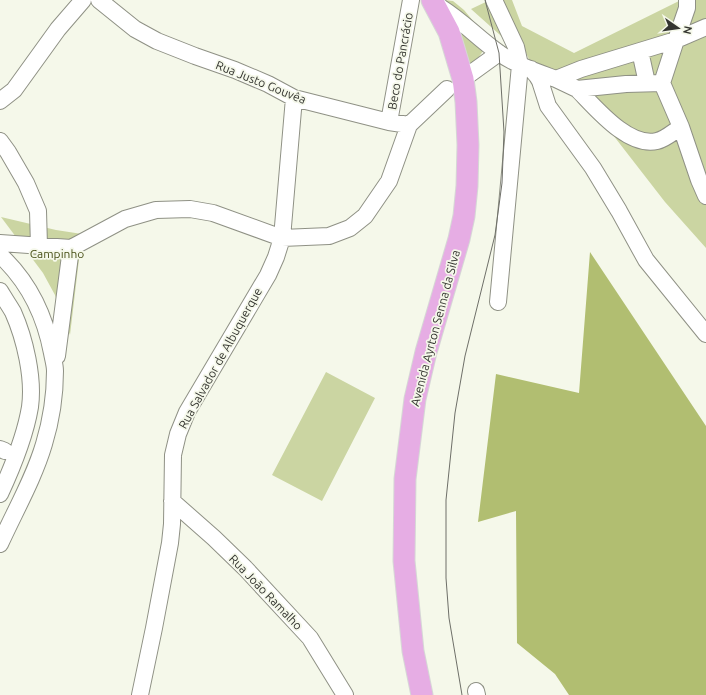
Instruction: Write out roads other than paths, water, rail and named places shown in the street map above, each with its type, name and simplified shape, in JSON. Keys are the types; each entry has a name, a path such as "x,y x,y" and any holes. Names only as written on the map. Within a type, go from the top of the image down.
{"main road":[{"name":"Avenida Ayrton Senna da Silva","path":"422,695 413,651 404,562 405,479 415,399 426,352 459,239 464,216 467,186 468,145 466,102 455,84 449,32 433,2"}],"street":[{"path":"0,102 14,90 26,75 40,52 83,0"},
{"name":"Rua Justo Gouvêa","path":"99,0 135,29 195,56 235,70 268,84 294,98 390,122 408,125"},
{"name":"Beco do Pancrácio","path":"390,122 411,0"},
{"path":"494,0 526,67 537,76 540,81 548,106 593,168 646,260 706,334"},
{"path":"655,83 676,40 687,8 688,0"},
{"path":"433,2 465,24 499,53 526,67 577,89 625,134 641,141 657,141 681,127"},
{"path":"556,79 582,69 676,40 701,29 706,14"},
{"path":"640,51 655,83 681,127 706,196"},
{"path":"0,243 71,248 125,219 156,210 190,209 214,213 282,238 329,236 350,228 365,216 389,182 408,125 455,84 499,53"},
{"path":"498,302 526,67"},
{"path":"577,89 655,83"},
{"name":"Rua Salvador de Albuquerque","path":"140,695 170,543 172,524 173,455 178,434 191,407 268,275 276,257 282,238 294,98"},
{"path":"0,141 26,183 38,211 40,246"},
{"path":"0,544 45,443 51,415 55,370 71,248"},
{"path":"0,255 8,262 28,288 40,312 49,340 55,370"},
{"path":"0,291 12,312 21,333 29,364 30,383 30,406 24,432 12,467 0,494"},
{"name":"Rua João Ramalho","path":"172,501 214,538 254,577 310,638 345,695"}],"tram line":[{"path":"462,695 449,618 446,578 446,500 455,413 465,356 495,235 502,183 504,132 499,53 485,0"}],"park label":[{"name":"Campinho","path":"57,253"}]}
